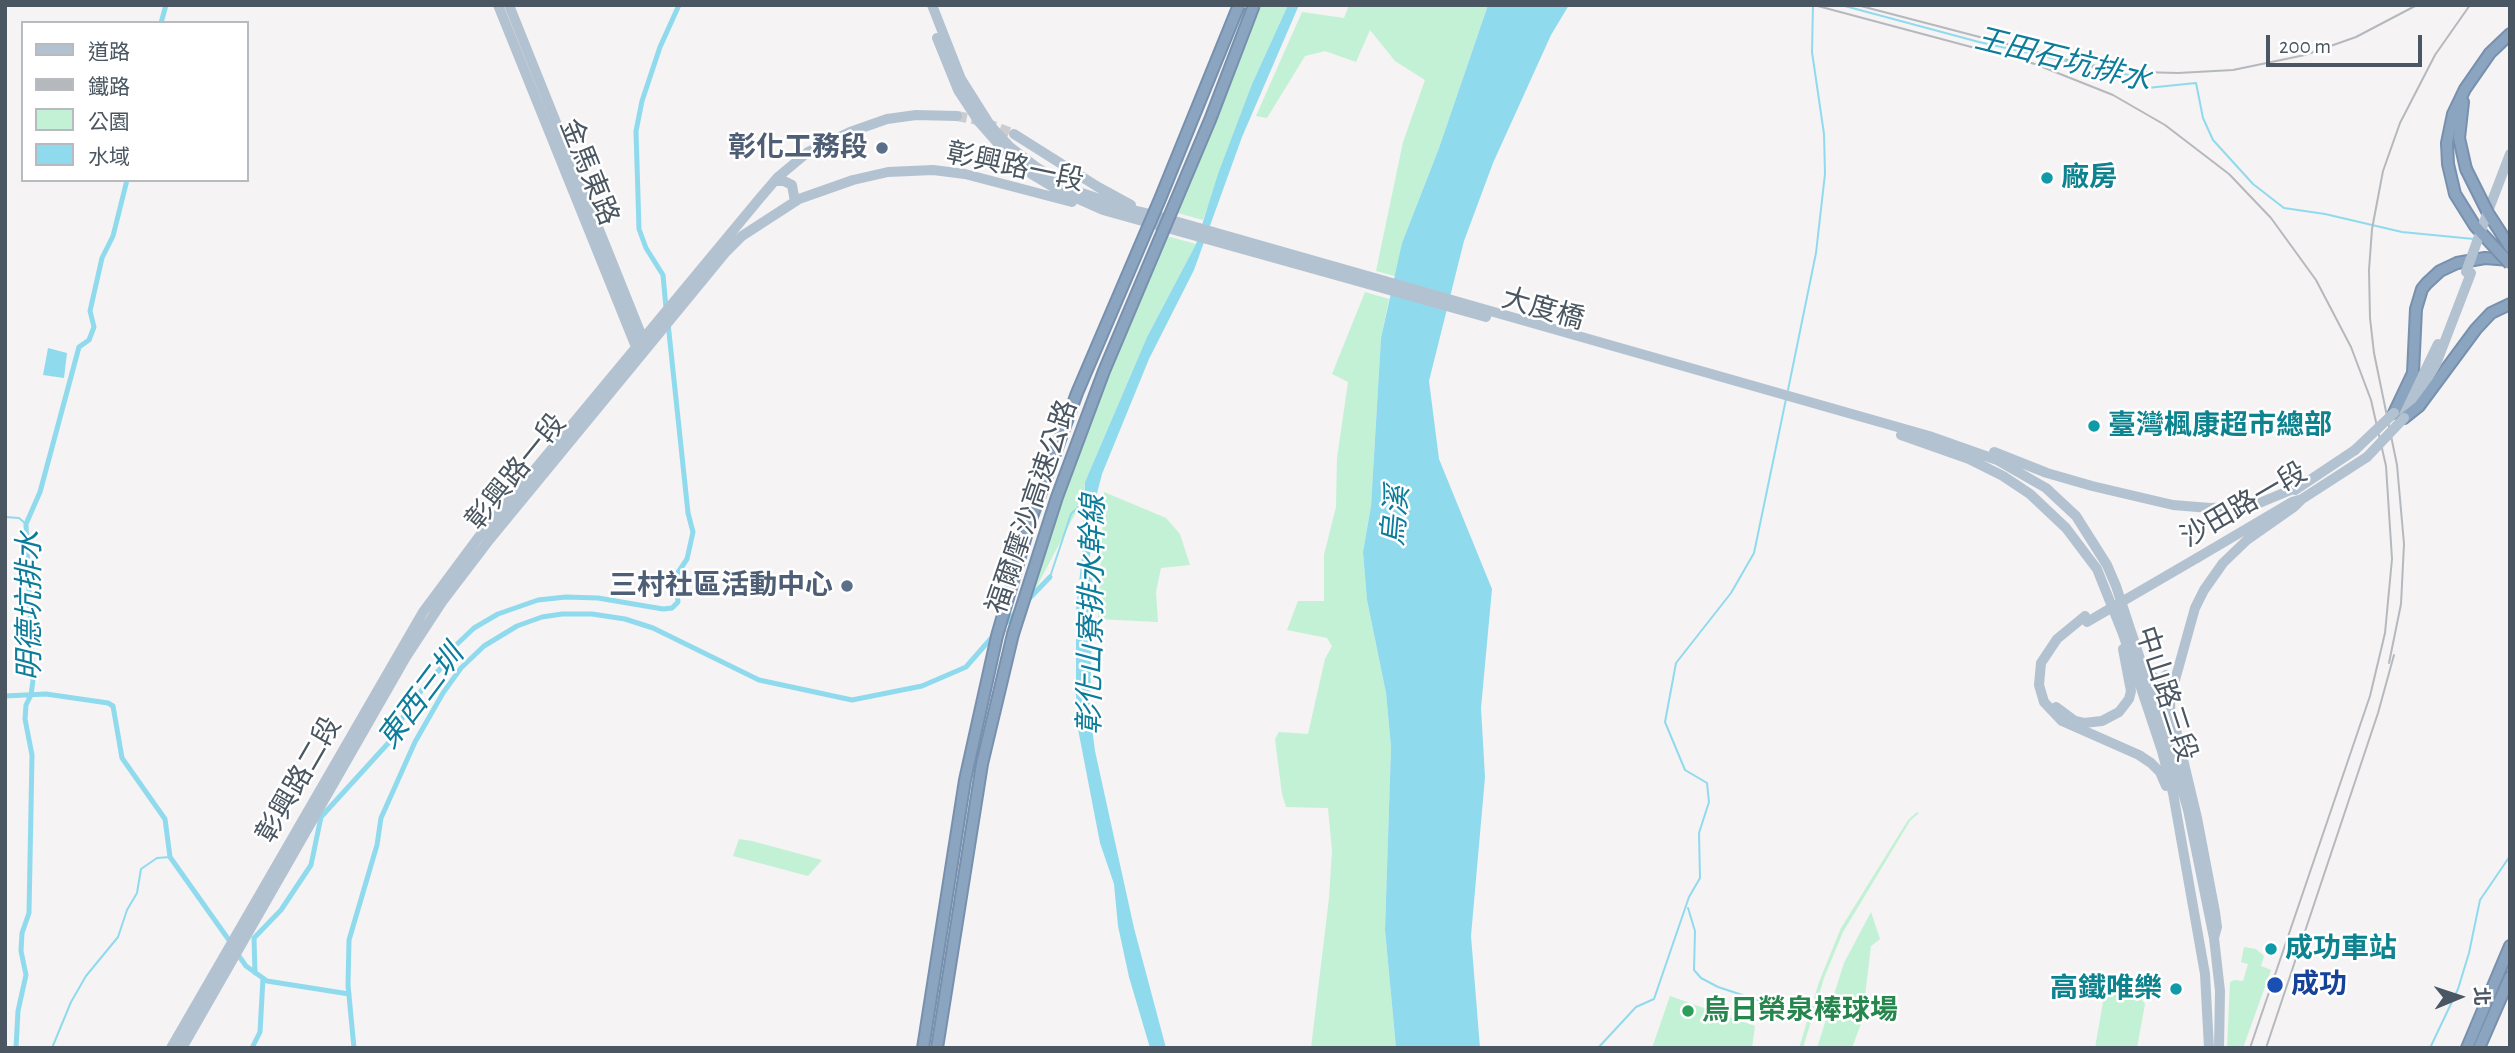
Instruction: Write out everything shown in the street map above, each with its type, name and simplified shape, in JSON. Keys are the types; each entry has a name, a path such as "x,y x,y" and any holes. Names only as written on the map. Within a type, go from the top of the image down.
{"highway":[{"name":"福爾摩沙高速公路","path":"923,1048 965,780 997,636 1030,522 1077,393 1239,5"},
{"name":"福爾摩沙高速公路","path":"937,1048 982,764 1002,672 1029,581 1057,496 1104,371 1210,120 1254,5"},
{"path":"2510,34 2483,62 2465,89 2453,114 2447,142 2448,164 2455,194 2470,219 2510,262"},
{"path":"2465,89 2459,138 2466,169 2488,213 2510,247"},
{"path":"2399,416 2413,373 2416,309 2422,289 2440,271 2458,263 2485,258 2510,262"},
{"path":"2399,416 2419,406 2476,329 2491,313 2510,304"},
{"path":"2467,1048 2510,946"},
{"path":"2479,1048 2510,977"}],"main road":[{"name":"金馬東路","path":"498,5 641,347"},
{"name":"金馬東路","path":"509,5 641,347"},
{"path":"928,9 958,90 991,137 1009,156 1058,190 1102,210 1147,217"},
{"path":"928,9 971,97 1010,148 1076,191 1147,217"},
{"name":"彰興路一段","path":"404,651 423,612 478,538 669,314 775,181 808,152 870,125 887,119 916,115 957,116"},
{"name":"彰興路一段","path":"1014,134 1147,217"},
{"name":"沙田路一段","path":"2490,217 2510,154"},
{"name":"彰興路一段","path":"669,314 743,236 795,202 853,180 888,172 933,170 998,181 1102,210"},
{"name":"沙田路一段","path":"2177,816 2160,772 2151,763 2139,755 2062,721 2044,702 2039,685 2041,663 2057,639 2086,619 2292,502 2302,499 2367,457 2399,416 2436,348 2510,172"},
{"path":"775,181 792,185 795,202"},
{"path":"760,198 757,214 765,222"},
{"name":"大度橋","path":"1147,217 1929,441"},
{"name":"沙田路一段","path":"2195,556 2356,450 2399,416"},
{"name":"沙田路一段","path":"1929,441 1967,442 2115,492 2210,508 2257,503 2298,487"},
{"name":"中山路三段","path":"1929,441 2003,476 2031,494 2066,528 2097,569 2123,634 2162,751 2177,816 2205,974 2209,1048"},
{"name":"中山路三段","path":"1929,441 1997,460 2046,488 2076,516 2099,549 2116,586 2188,810 2214,938 2220,991 2219,1048"},
{"path":"2175,765 2169,698 2194,608 2212,578 2247,540 2302,499"},
{"name":"沙田路一段","path":"2086,619 2058,646 2049,659 2045,677 2049,699 2060,712 2075,721 2093,723 2112,718 2129,699 2131,691 2123,655 2123,634"},
{"name":"彰興路二段","path":"229,956 404,651"},
{"path":"2139,656 2151,676 2160,680 2166,675"},
{"name":"中山路三段","path":"2172,684 2178,742 2197,818 2215,912 2217,927 2214,938"},
{"path":"171,1048 229,956"},
{"path":"181,1048 229,956"}],"green space":[{"path":"1253,5 1288,5 1252,84 1203,220 1170,211"},
{"path":"1349,5 1488,5 1439,148 1402,243 1398,277 1376,271 1403,142 1425,80 1395,61 1370,30 1356,62 1325,51 1305,56 1267,118 1256,116 1302,12 1344,18"},
{"path":"1159,234 1196,244 1147,337 1085,482 1084,497 1027,605 1046,521"},
{"path":"1365,292 1389,299 1381,338 1371,506 1363,552 1367,600 1386,693 1391,747 1385,930 1396,1048 1311,1048 1329,898 1332,851 1328,808 1286,807 1275,739 1279,732 1308,734 1325,659 1332,646 1327,638 1287,630 1298,601 1324,601 1324,555 1336,507 1337,458 1348,382 1332,374"},
{"path":"1104,492 1166,518 1180,534 1190,565 1161,568 1156,592 1158,622 1098,619"},
{"path":"1919,813 1910,821 1843,932 1824,978 1803,1048 1799,1048 1819,982 1841,928 1908,820"},
{"path":"739,839 822,860 808,876 733,856"},
{"path":"1871,912 1880,939 1871,946 1862,1021 1852,1048 1817,1048 1844,963"},
{"path":"2244,947 2256,949 2264,956 2261,966 2271,970 2243,1048 2227,1048 2230,982 2243,981 2248,964 2241,962"},
{"path":"2107,979 2139,996 2145,1004 2137,1048 2095,1048"},
{"name":"烏日榮泉棒球場","path":"1670,996 1755,1026 1752,1048 1652,1048"}],"water":[{"path":"1288,5 1299,5 1242,137 1194,270 1149,359 1102,474 1093,509 1090,557 1093,586 1090,712 1095,751 1134,928 1166,1048 1150,1048 1129,977 1118,926 1114,884 1100,843 1078,729 1076,610 1082,556 1085,482 1147,337 1196,244 1218,174 1252,84"},
{"name":"烏溪","path":"1488,5 1569,5 1551,35 1493,163 1464,241 1429,381 1439,459 1492,589 1481,708 1485,777 1471,936 1480,1048 1396,1048 1385,930 1391,747 1386,693 1367,600 1363,552 1371,506 1381,338 1402,243 1439,148"},
{"path":"48,348 67,353 64,378 43,375"}],"waterway":[{"name":"明德坑排水","path":"162,21 166,5"},
{"name":"東西三圳","path":"666,308 663,275 646,248 639,229 636,131 642,101 660,47 679,5"},
{"path":"1788,390 1816,253 1825,174 1824,134 1812,52 1813,5"},
{"name":"王田石坑排水","path":"1841,5 1979,42 2129,75 2147,88 2196,83 2203,118 2213,140 2253,184 2284,208 2325,214 2402,232 2474,239"},
{"name":"明德坑排水","path":"16,1048 18,1011 26,975 21,951 22,933 29,913 32,755 25,719 33,680 26,524 40,492 79,347 89,340 94,327 90,311 102,258 113,236 126,182"},
{"name":"東西三圳","path":"255,973 254,938 281,910 311,865 321,817 392,739 409,705 440,669 453,648 474,628 498,614 538,600 598,598 663,609 672,608 678,602 675,577 687,559 693,532 688,513 668,323"},
{"path":"1598,1048 1636,1007 1654,999 1689,897 1700,878 1699,833 1709,802 1707,783 1685,770 1665,722 1676,663 1731,593 1754,553 1786,399"},
{"path":"1050,577 1071,514 1085,501"},
{"path":"5,517 19,518 26,524"},
{"name":"彰化山寮排水幹線","path":"1025,603 1050,577"},
{"name":"彰化山寮排水幹線","path":"1003,626 1018,610"},
{"name":"彰化山寮排水幹線","path":"354,1048 348,985 349,940 377,845 381,818 415,742 443,693 461,668 484,646 517,626 542,617 592,614 625,619 653,628 759,680 852,700 922,686 966,667 994,635"},
{"path":"5,696 46,694 113,706 122,758 165,819 170,857 231,943"},
{"path":"2430,1048 2458,989 2480,900 2510,856"},
{"path":"52,1048 71,1002 86,976 118,937 127,910 137,893 141,869 157,858 170,857"},
{"path":"1688,908 1695,931 1694,970 1701,978 1718,987 1791,1011"},
{"path":"236,952 246,966 267,981 349,994"},
{"path":"252,1048 260,1032 263,978"}],"tunnel":[{"path":"957,116 978,120 1014,134"}],"railway":[{"path":"1814,5 2035,64 2113,95 2165,125 2229,174 2271,218 2316,280 2351,347 2371,400 2386,466 2392,559 2385,633 2370,696 2250,1048"},
{"path":"1857,5 2083,64 2140,72 2178,73 2233,70 2305,55 2356,37 2417,5"},
{"path":"2389,663 2401,604 2404,544 2397,465 2374,353 2370,318 2372,229 2383,171 2400,123 2435,55 2470,5"},
{"path":"2266,1048 2378,713 2394,655"}],"place":[{"name":"彰化工務段","path":"882,148"},
{"name":"廠房","path":"2047,178"},
{"name":"臺灣楓康超市總部","path":"2094,426"},
{"name":"三村社區活動中心","path":"847,586"},
{"name":"成功車站","path":"2271,949"},
{"name":"成功","path":"2275,985"},
{"name":"高鐵唯樂","path":"2176,989"},
{"name":"烏日榮泉棒球場","path":"1688,1011"}]}
